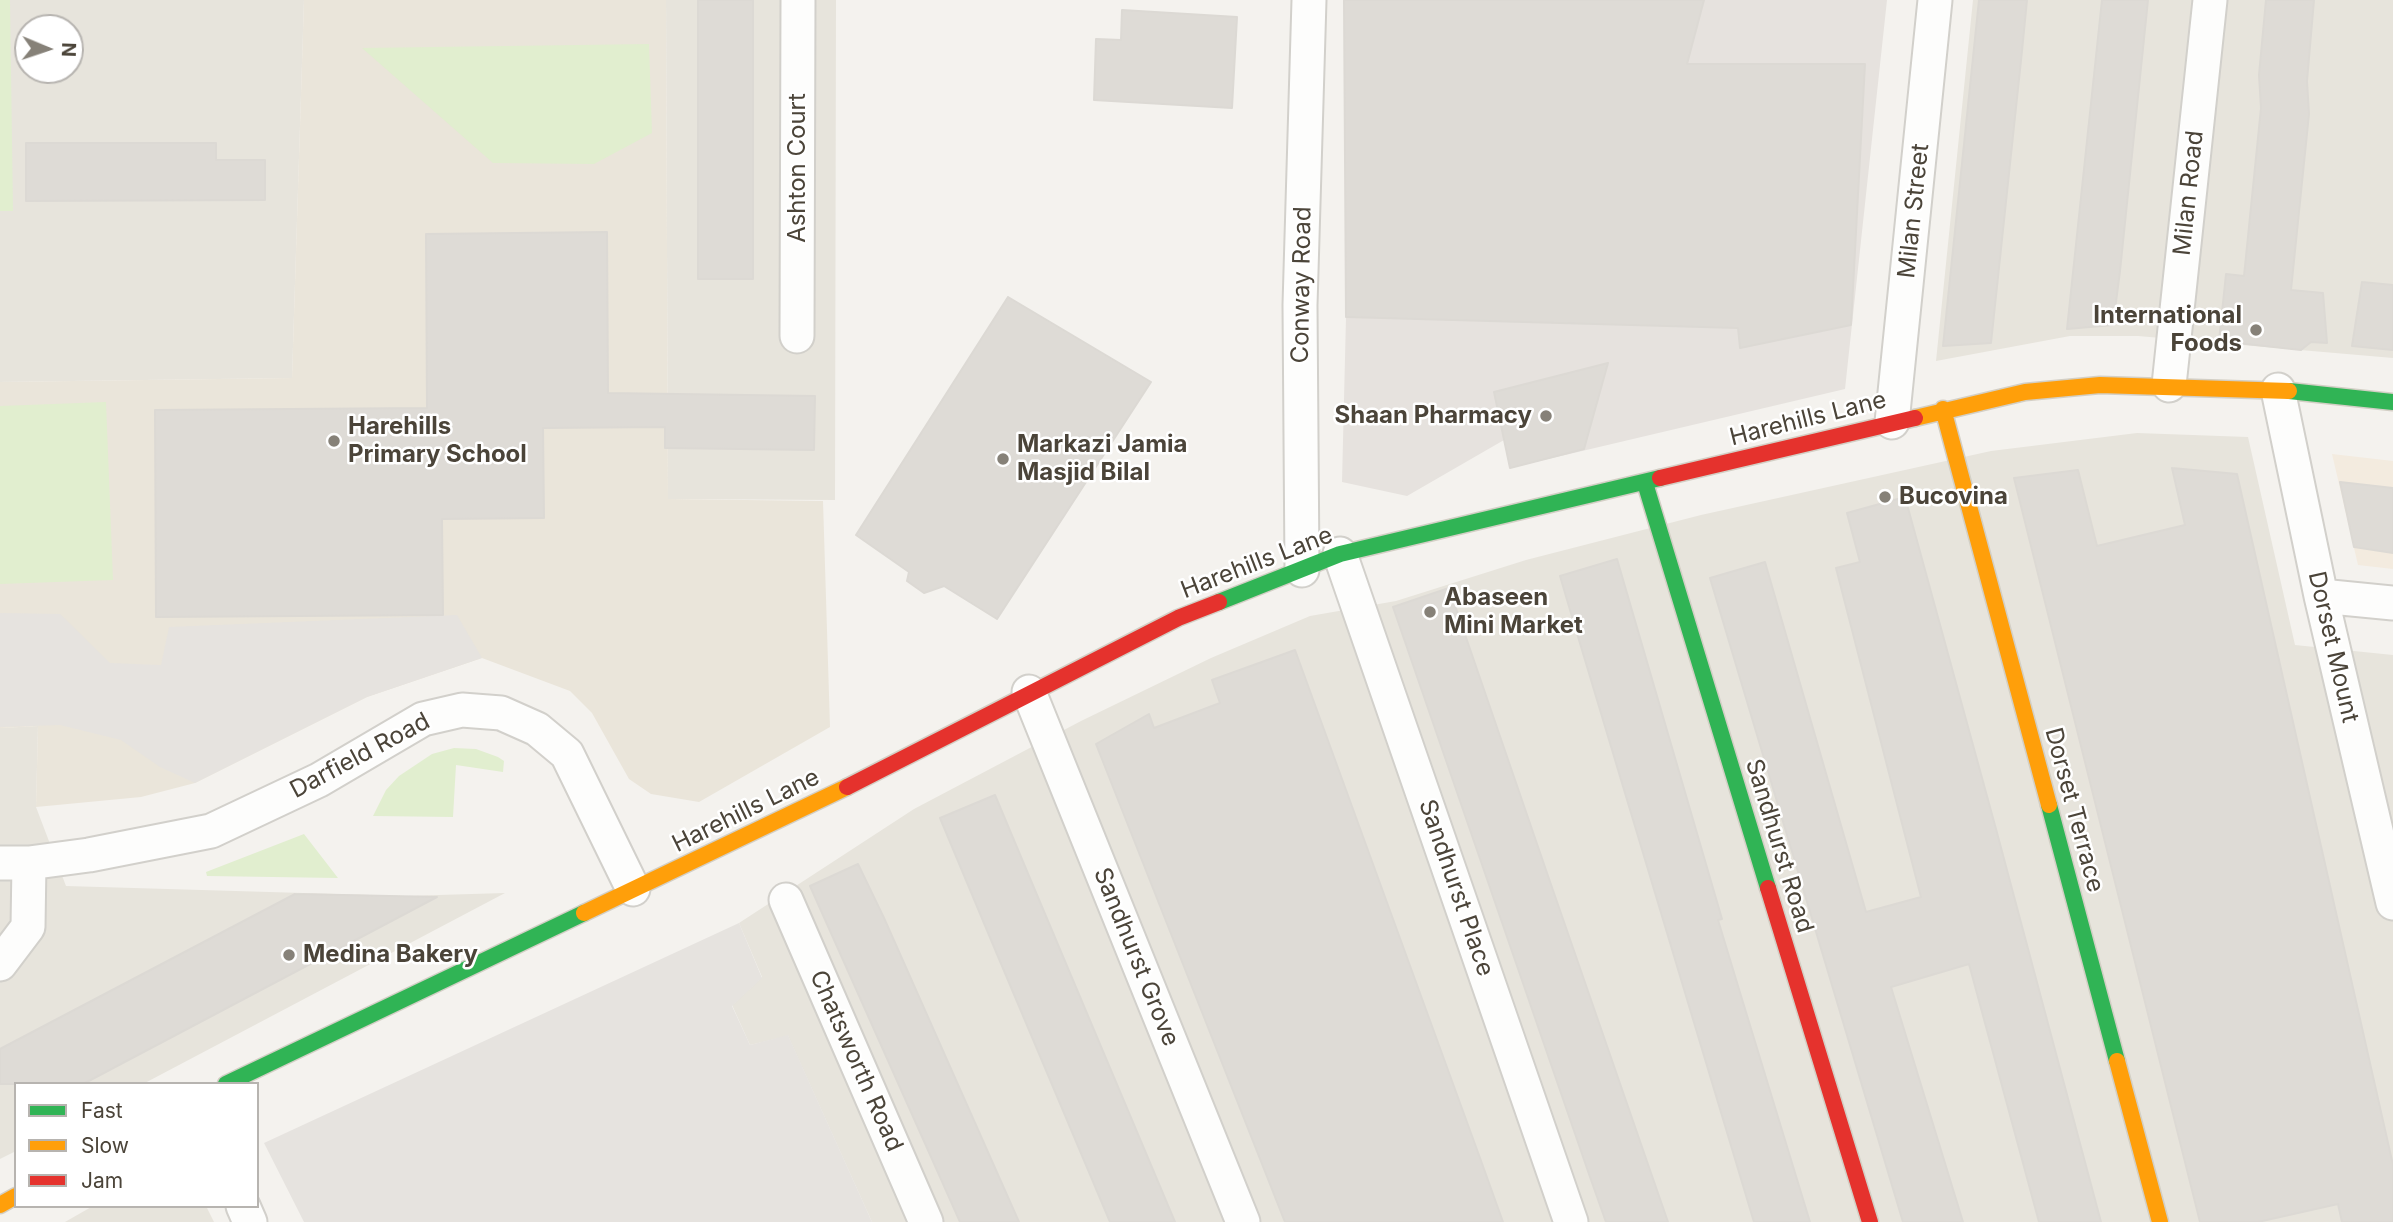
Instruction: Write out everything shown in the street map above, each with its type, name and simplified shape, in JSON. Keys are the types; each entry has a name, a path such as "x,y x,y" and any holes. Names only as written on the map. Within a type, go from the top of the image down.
{"main road":[{"name":"Harehills Lane","path":"230,1082 868,777 1029,692 1178,618 1340,554 2025,392 2100,385 2169,385 2278,390 2393,402"},
{"name":"Dorset Terrace","path":"1943,410 2160,1222"},
{"name":"Sandhurst Road","path":"1645,483 1870,1222"}],"street":[{"name":"Ashton Court","path":"797,336 798,0"},
{"name":"Conway Road","path":"1302,570 1300,305 1309,0"},
{"name":"Milan Street","path":"1892,422 1935,0"},
{"name":"Milan Road","path":"2169,385 2210,0"},
{"name":"Dorset Mount","path":"2278,390 2321,596 2393,903"},
{"name":"Sandhurst Place","path":"1340,554 1571,1222"},
{"path":"2321,596 2393,603"},
{"name":"Sandhurst Grove","path":"1029,692 1243,1222"},
{"name":"Darfield Road","path":"15,863 89,855 211,831 319,780 423,719 462,710 501,713 537,729 567,754 634,890"},
{"path":"0,964 28,927 15,863"},
{"name":"Chatsworth Road","path":"786,900 926,1222"}],"shaded area":[{"path":"0,0 304,0 292,378 0,382"},
{"name":"Harehills Primary School","path":"304,0 666,0 668,499 823,501 830,727 699,802 651,794 629,779 592,713 570,691 482,658 367,697 195,783 141,797 36,807 38,726 0,728 0,382 292,378"},
{"path":"666,0 836,0 835,500 668,499"},
{"path":"1344,0 1887,0 1845,389 1510,468 1504,440 1407,496 1342,482 1346,317"},
{"path":"1973,0 2393,0 2393,358 2138,336 2070,336 1936,361"},
{"path":"2137,433 2248,437 2295,645 2393,655 2393,1222 872,1222 788,1036 750,1045 732,1005 762,977 739,923 914,809 1081,721 1211,658 1310,616 1396,601 1526,560 1701,515 1991,451"},
{"path":"2332,454 2393,461 2393,569 2358,565"},
{"path":"0,613 60,614 110,663 161,665 169,627 457,615 482,658 367,697 195,783 160,767 121,740 60,725 0,727"},
{"path":"38,726 36,807 66,886 405,896 505,893 147,1082 14,1082 14,1152 0,1159 0,728"},
{"path":"739,923 762,978 732,1006 750,1045 788,1035 872,1222 304,1222 264,1143"},
{"path":"90,1208 207,1208 214,1222 65,1222"}],"green space":[{"path":"0,0 10,0 13,211 0,211"},
{"path":"649,44 652,133 594,164 493,163 362,48"},
{"path":"106,402 113,580 0,584 0,406"},
{"path":"454,748 476,749 498,757 504,761 503,772 456,765 453,817 373,816 386,790 399,776 432,754"},
{"path":"304,834 338,878 207,876 206,872"}],"building":[{"path":"698,0 753,0 753,279 698,279"},
{"path":"1344,0 1704,0 1687,64 1865,64 1851,325 1740,348 1738,328 1346,317"},
{"path":"1979,0 2027,0 2022,51 1991,343 1943,346"},
{"path":"2102,0 2148,0 2120,271 2113,325 2067,329"},
{"path":"2266,0 2314,0 2307,81 2309,114 2291,290 2323,293 2327,343 2311,342 2301,350 2219,341 2226,274 2244,276 2261,108 2259,75"},
{"path":"1122,10 1237,17 1232,108 1094,100 1096,39 1121,40"},
{"path":"26,143 216,143 216,160 265,160 265,200 26,201"},
{"path":"607,232 608,393 815,396 814,450 665,448 665,427 543,428 544,518 442,519 443,615 156,617 155,410 427,408 426,234"},
{"path":"2362,282 2393,285 2393,350 2352,346"},
{"name":"Markazi Jamia Masjid Bilal","path":"1008,297 1151,382 997,619 944,586 924,593 907,581 909,572 856,535"},
{"name":"Shaan Pharmacy","path":"1608,363 1584,449 1510,468 1494,392"},
{"path":"2172,468 2237,474 2393,1165 2393,1222 2342,1222 2338,1204 2258,1222 2200,1222 2014,478 2078,470 2097,546 2185,525"},
{"path":"2340,482 2393,488 2393,553 2354,547"},
{"path":"1905,497 2101,1222 2039,1222 1969,964 1891,987 1963,1222 1903,1222 1710,578 1765,562 1866,912 1921,897 1836,568 1860,562 1847,513"},
{"path":"1617,559 1722,919 1718,920 1810,1222 1754,1222 1560,576"},
{"path":"1449,588 1668,1222 1606,1222 1393,607"},
{"path":"1295,650 1503,1222 1285,1222 1096,744 1149,714 1154,728 1220,703 1212,680"},
{"path":"995,795 1175,1222 1110,1222 994,947 940,818"},
{"path":"858,864 1019,1222 960,1222 810,886"},
{"path":"295,894 437,897 87,1082 0,1084 0,1049"}],"traffic: fast":[{"path":"2289,391 2393,402"},
{"path":"1219,602 1340,554 1660,478"},
{"path":"1645,483 1768,888"},
{"path":"2049,805 2117,1061"},
{"path":"230,1082 584,913"}],"traffic: slow":[{"path":"1915,418 2025,392 2100,385 2289,391"},
{"path":"1943,409 2049,805"},
{"path":"584,913 847,787"},
{"path":"2117,1061 2160,1222"},
{"path":"0,1205 14,1197"}],"traffic: jam":[{"path":"1660,478 1915,418"},
{"path":"847,787 1178,618 1219,602"},
{"path":"1768,888 1870,1222"}],"place":[{"name":"International Foods","path":"2256,330"},
{"name":"Shaan Pharmacy","path":"1546,416"},
{"name":"Harehills Primary School","path":"334,441"},
{"name":"Markazi Jamia Masjid Bilal","path":"1003,459"},
{"name":"Bucovina","path":"1885,497"},
{"name":"Abaseen Mini Market","path":"1430,612"},
{"name":"Medina Bakery","path":"289,955"}]}
